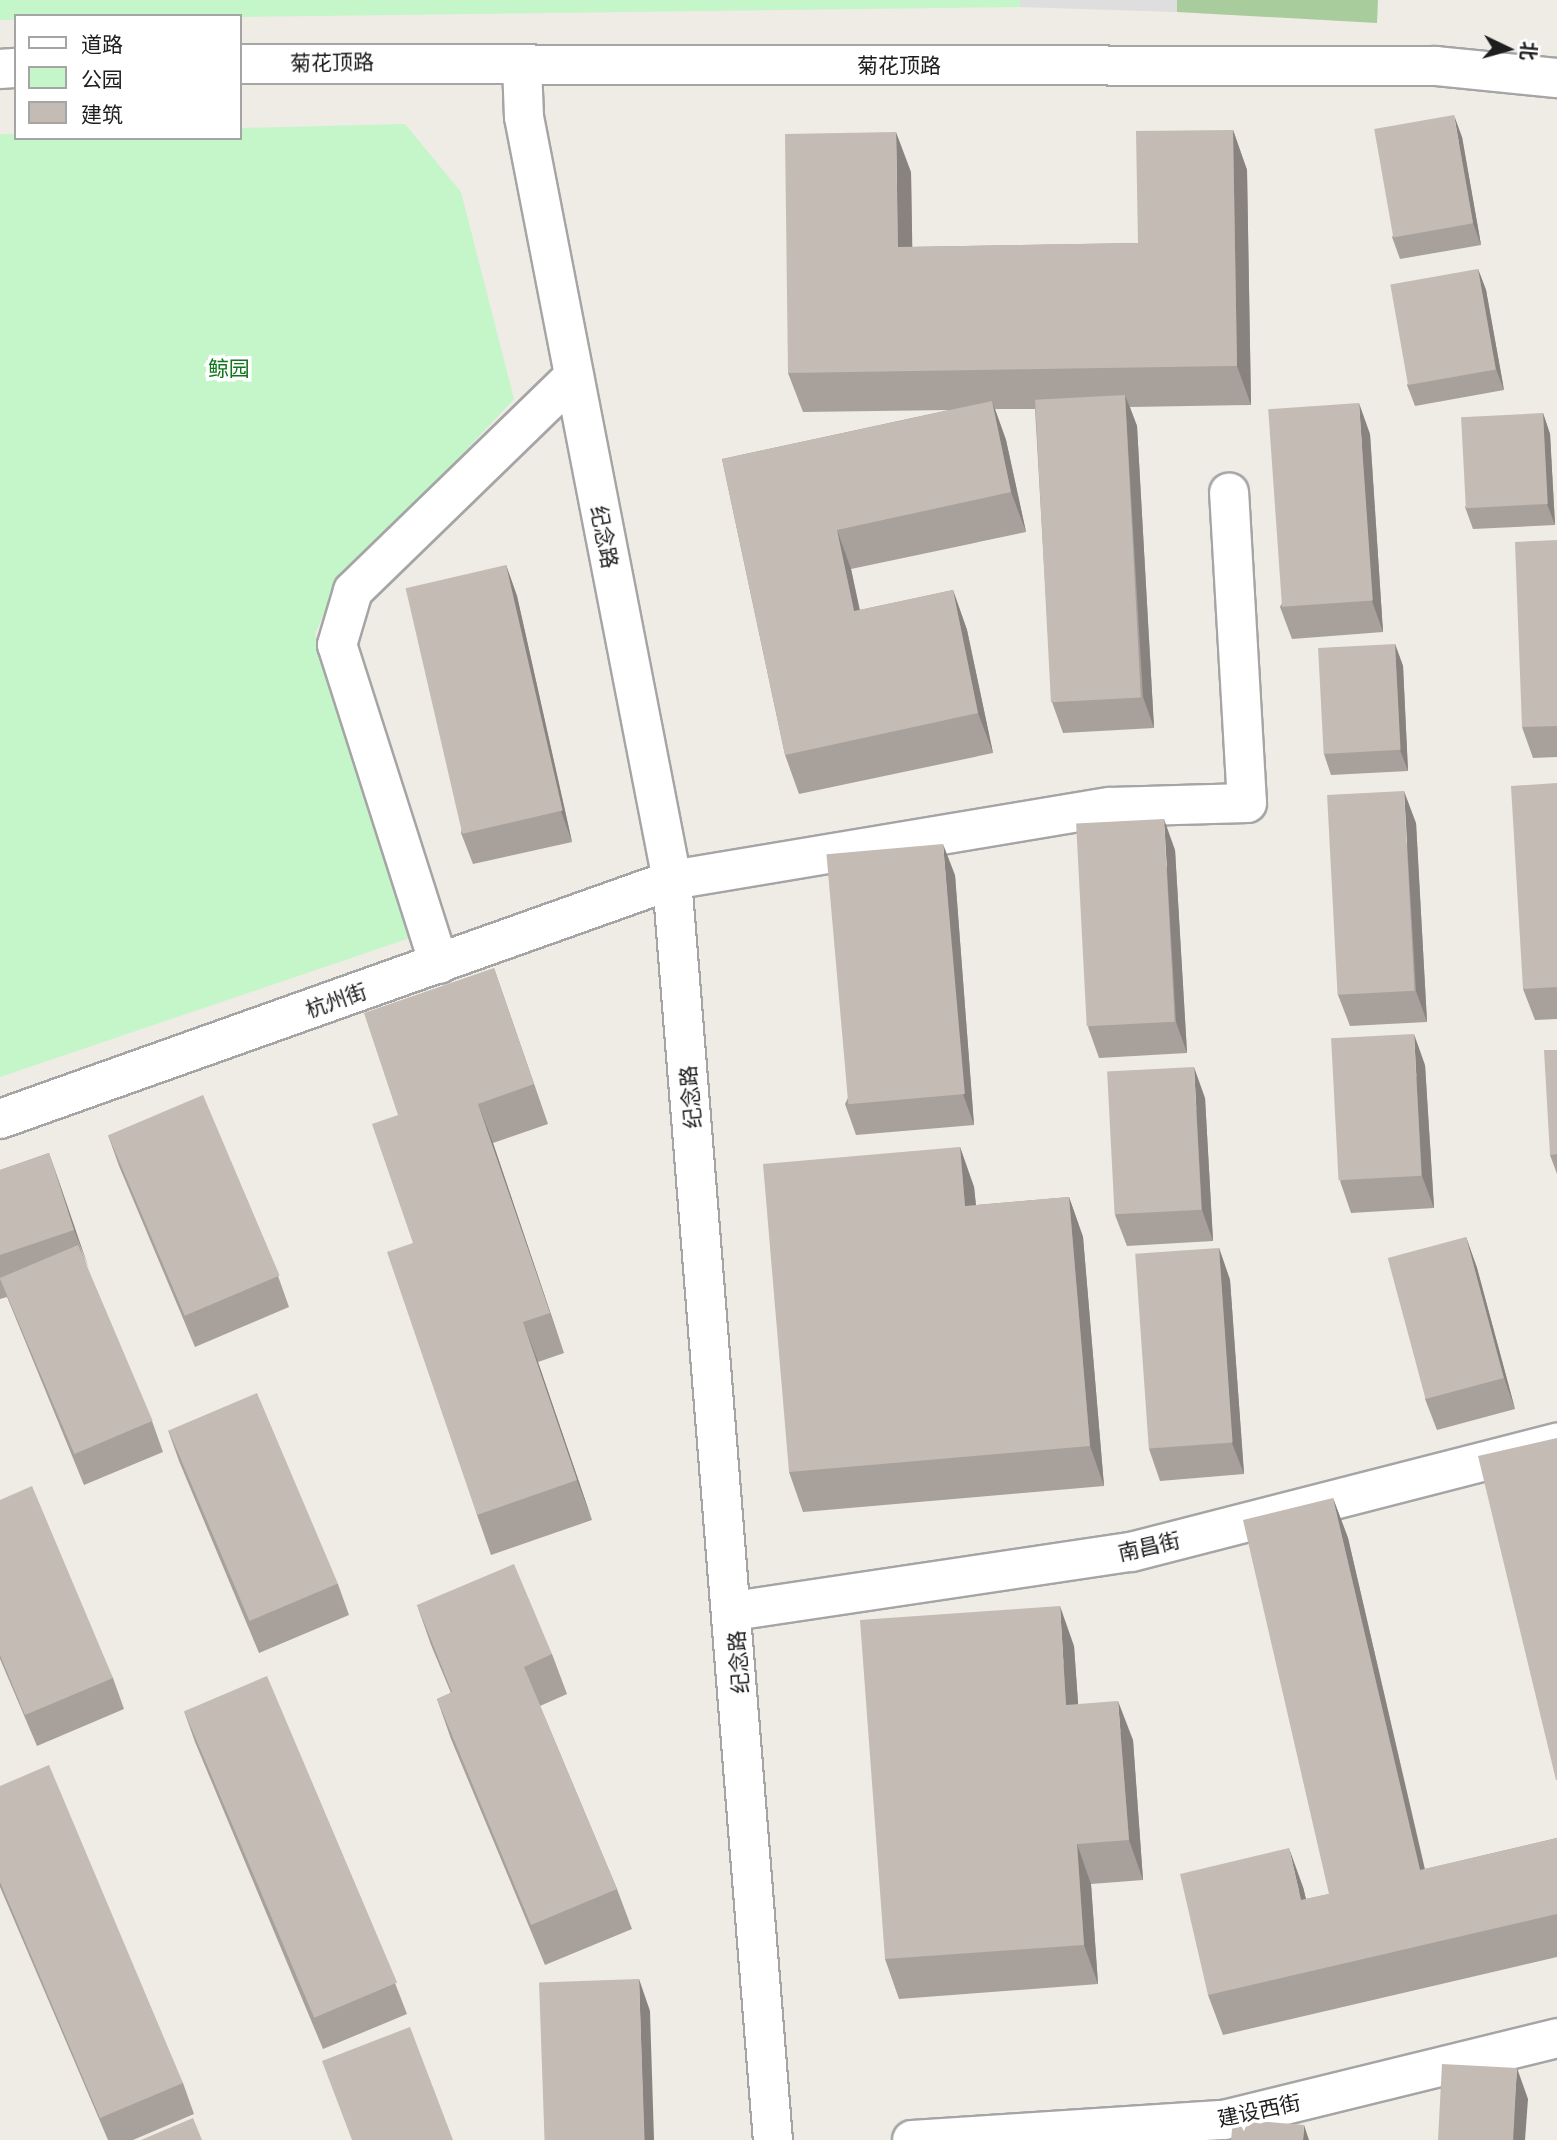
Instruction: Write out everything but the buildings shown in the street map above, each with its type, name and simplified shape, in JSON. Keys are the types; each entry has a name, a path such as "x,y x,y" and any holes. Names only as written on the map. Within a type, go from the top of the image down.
{"street":[{"name":"菊花顶路","path":"242,64 1423,66 1557,78"},
{"name":"纪念路","path":"522,65 524,117 672,880 734,1611 774,2140"},
{"path":"439,964 337,645 352,591 574,376"},
{"name":"杭州街","path":"0,1119 672,880 1111,807 1247,803 1229,493"},
{"name":"南昌街","path":"734,1611 1130,1552 1557,1443"},
{"name":"建设西街","path":"912,2140 1224,2120 1557,2038"}],"green space":[{"path":"0,0 1020,0 1020,7 242,17 242,14 14,14 14,20 0,20"},
{"path":"1177,0 1378,0 1377,23 1177,12"},
{"name":"鲸园","path":"405,124 461,192 514,399 334,591 315,634 410,938 0,1077 0,134 14,134 14,140 242,140 242,128"}],"shaded area":[{"path":"1020,0 1177,0 1177,12 1020,7"}]}
